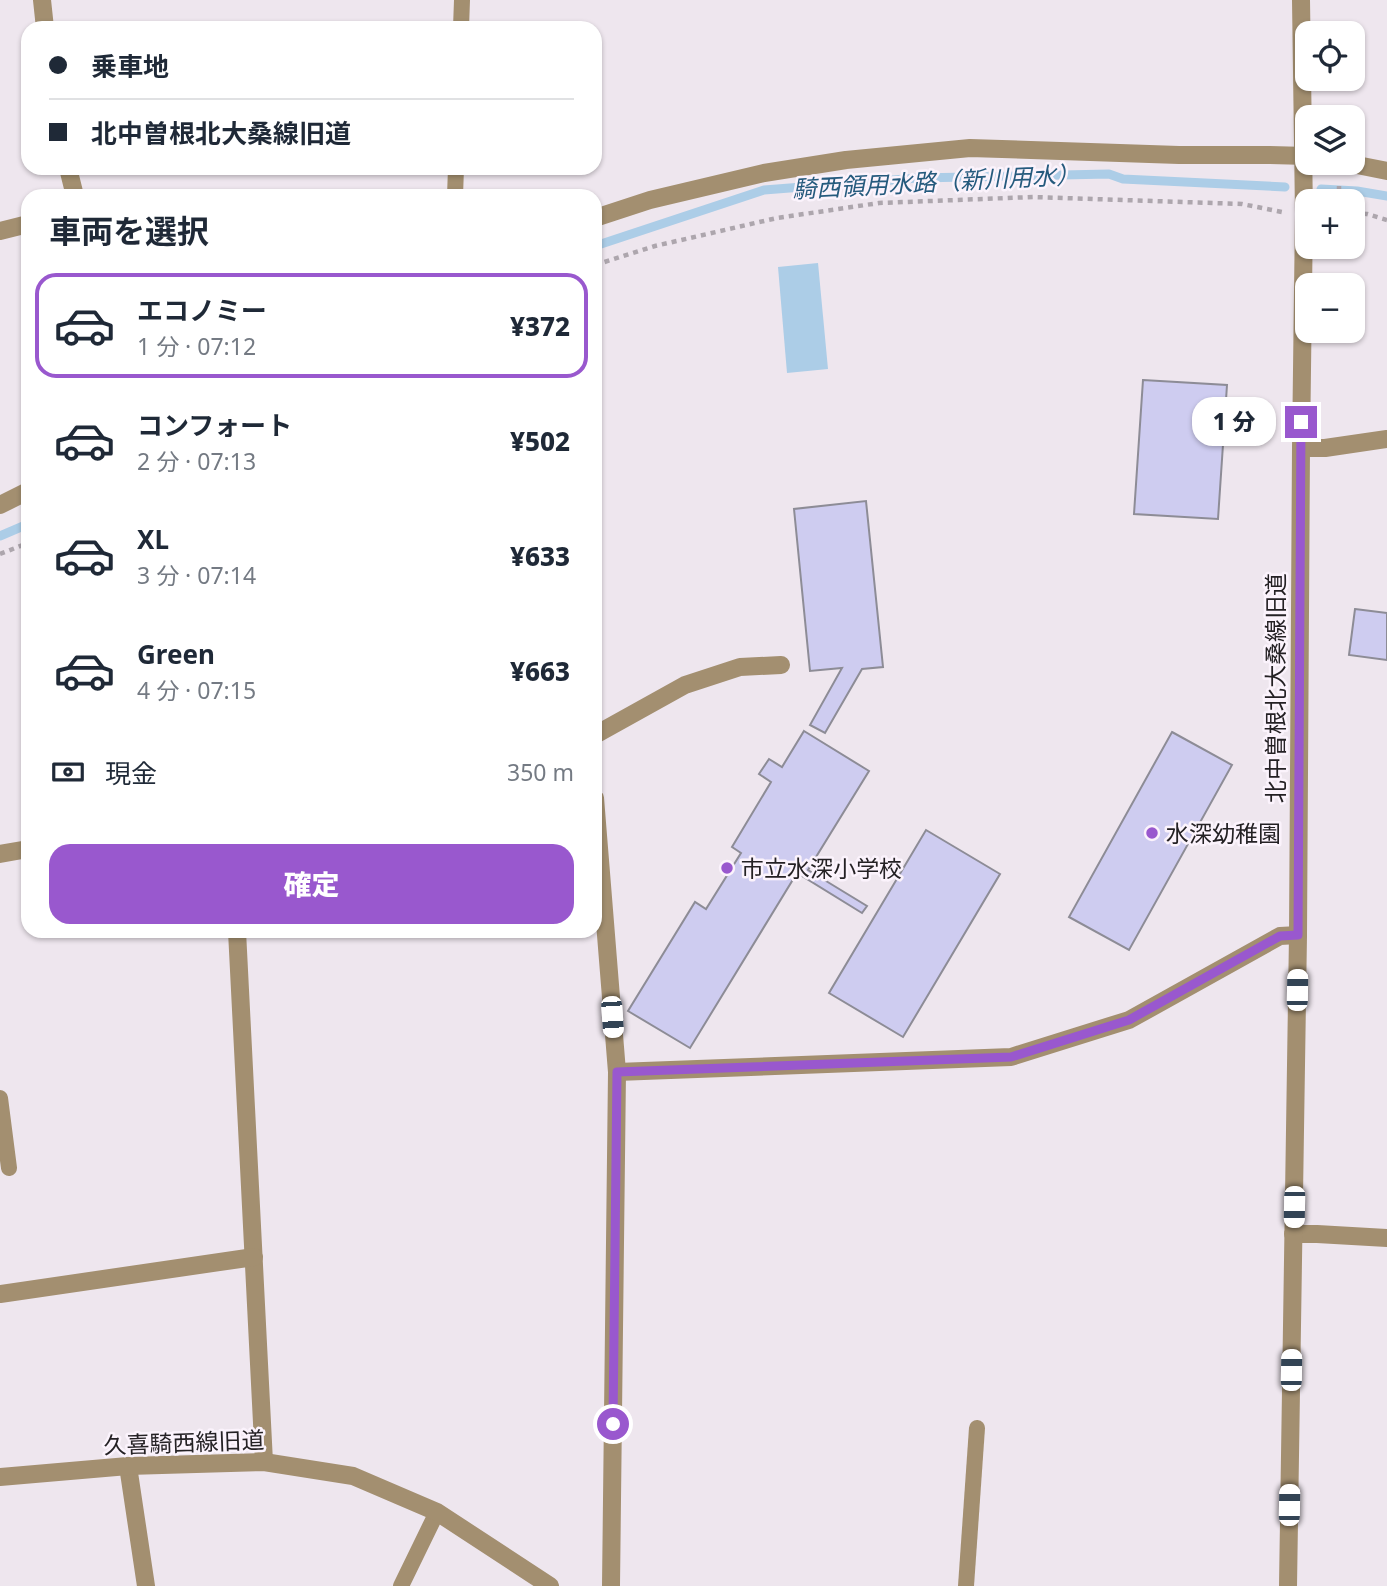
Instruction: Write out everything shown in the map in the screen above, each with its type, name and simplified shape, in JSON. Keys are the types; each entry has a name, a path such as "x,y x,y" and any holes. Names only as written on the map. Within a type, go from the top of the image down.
{"street":[{"path":"42,0 44,21"},
{"name":"北中曽根北大桑線旧道","path":"1301,0 1304,105"},
{"path":"602,216 650,200 764,173 846,160 970,148 1295,156"},
{"path":"1365,167 1387,171"},
{"name":"北中曽根北大桑線旧道","path":"1288,1586 1306,175"},
{"path":"0,231 21,226"},
{"path":"1301,449 1387,439"},
{"path":"0,505 21,494"},
{"path":"602,730 685,685 740,667 781,665"},
{"path":"0,854 21,850"},
{"path":"602,885 617,1072 611,1586"},
{"path":"617,1072 1011,1057 1129,1020 1280,936 1298,935"},
{"path":"237,938 264,1462"},
{"path":"1293,1234 1387,1238"},
{"path":"0,1294 254,1257"},
{"name":"久喜騎西線旧道","path":"0,1476 128,1466 264,1462 353,1476 436,1512 550,1586"},
{"path":"128,1466 146,1586"}],"lane":[{"path":"461,21 462,0"},
{"path":"0,1098 9,1168"},
{"path":"966,1586 977,1428"},
{"path":"401,1586 436,1512"}],"path":[{"path":"602,263 655,246 776,218 879,203 1033,197 1242,204 1289,213"},
{"path":"1365,214 1387,220"},
{"path":"0,554 21,546"}],"water":[{"path":"818,263 828,369 787,373 778,267"}],"building":[{"path":"1143,380 1227,385 1218,519 1134,514"},
{"path":"866,501 883,667 862,669 825,733 810,725 842,668 810,671 794,509"},
{"path":"1355,609 1387,613 1387,660 1349,655"},
{"path":"804,731 869,771 808,870 867,906 862,913 797,873 690,1048 628,1011 695,902 706,909 741,853 732,847 771,782 759,774 769,759 782,767"},
{"path":"1172,732 1232,765 1129,950 1069,917"},
{"path":"926,830 1000,874 903,1037 829,993"}],"waterway":[{"name":"騎西領用水路（新川用水）","path":"602,244 764,190 918,178 1109,174 1123,179 1285,187"},
{"name":"騎西領用水路（新川用水）","path":"1365,192 1387,196"},
{"name":"騎西領用水路（新川用水）","path":"0,536 21,527"}],"place":[{"name":"水深幼稚園","path":"1152,833"},
{"name":"市立水深小学校","path":"727,868"}],"route":[{"path":"613,1424 617,1072 1011,1057 1129,1020 1280,936 1298,935 1301,422"}]}
